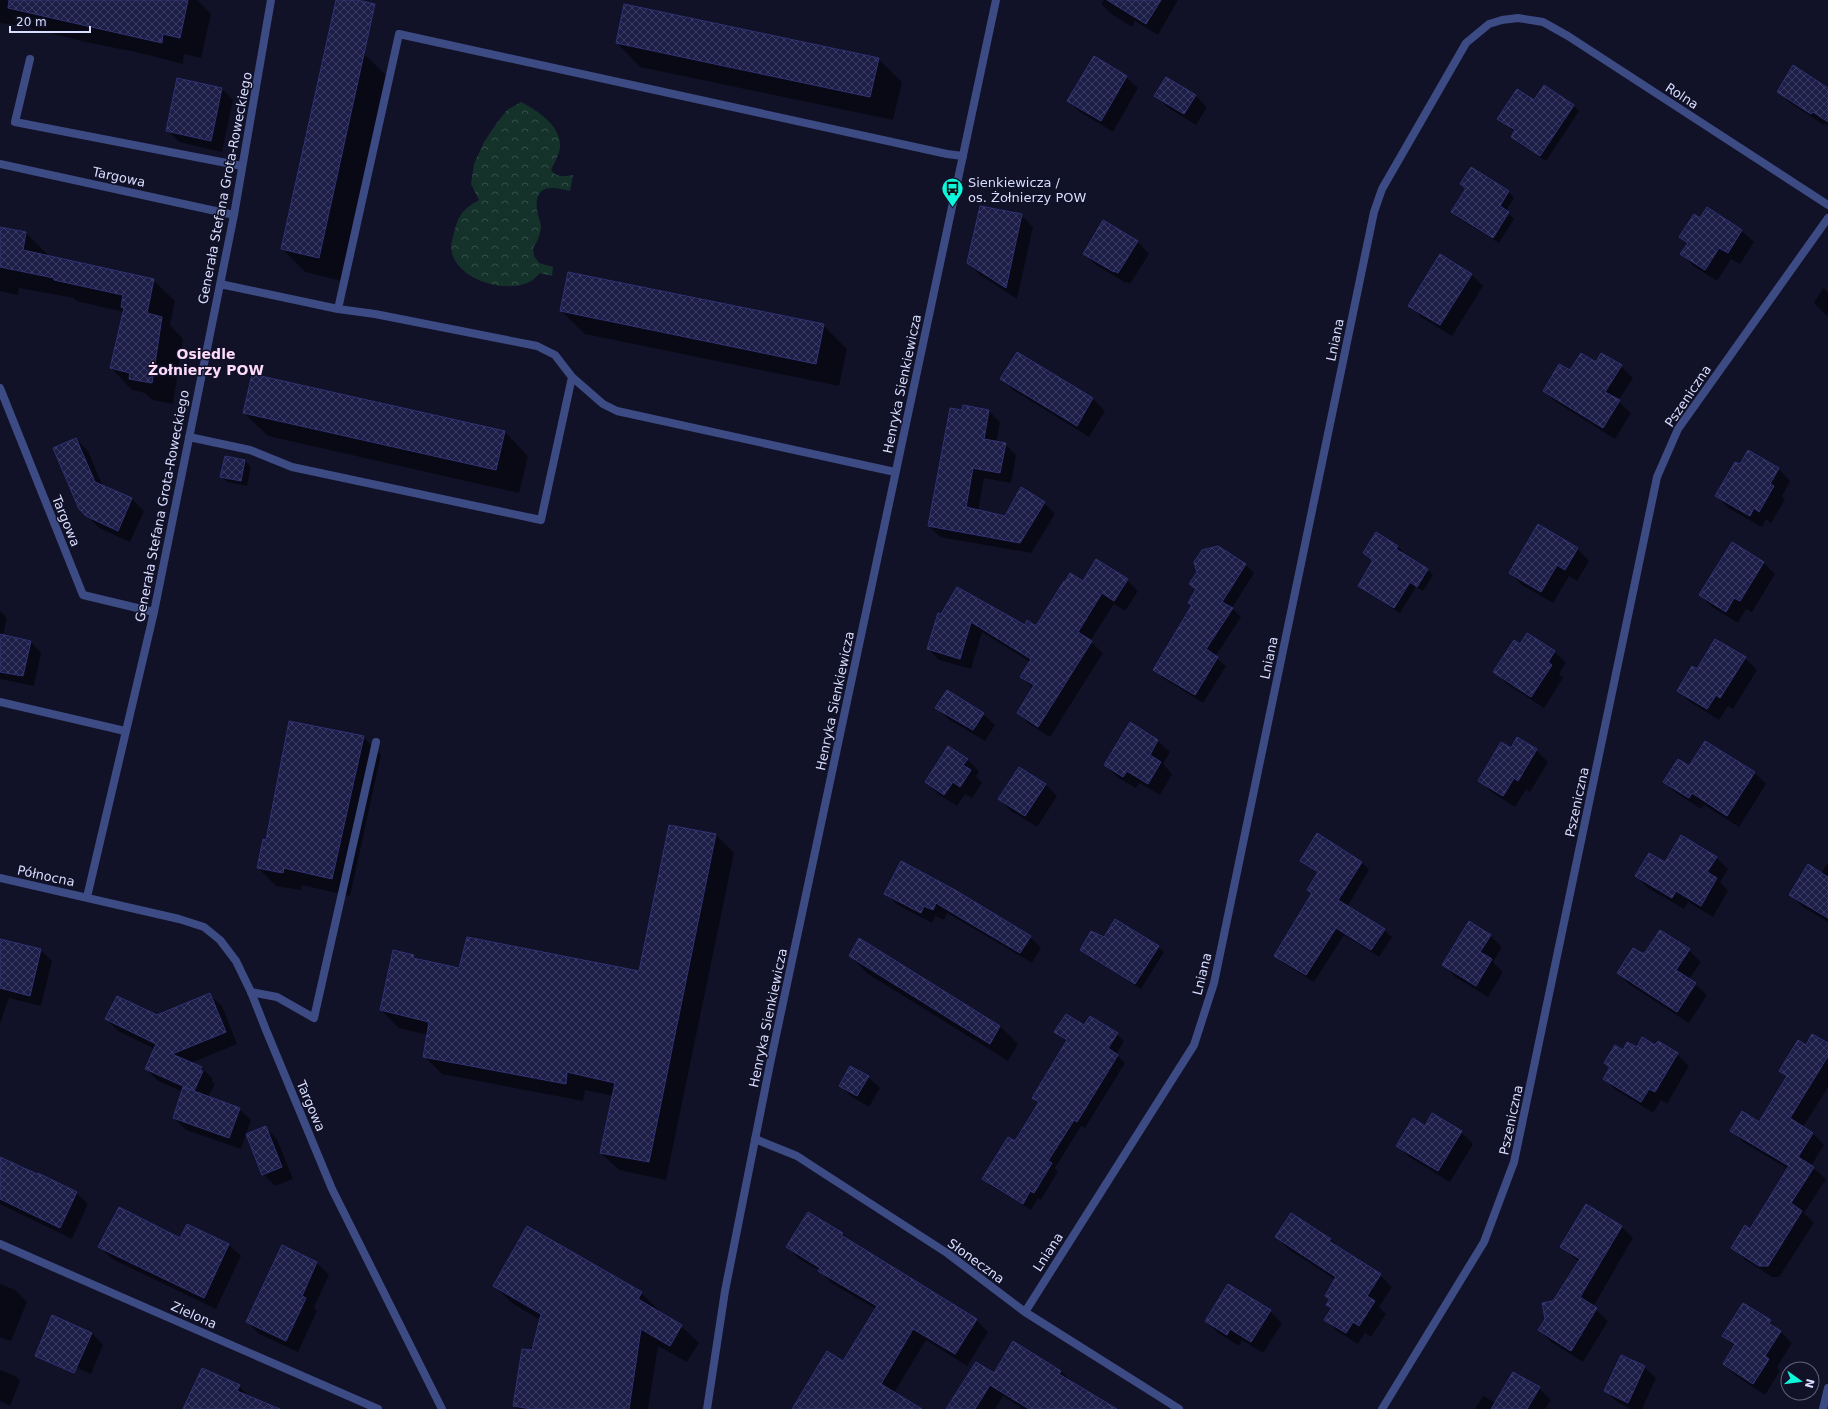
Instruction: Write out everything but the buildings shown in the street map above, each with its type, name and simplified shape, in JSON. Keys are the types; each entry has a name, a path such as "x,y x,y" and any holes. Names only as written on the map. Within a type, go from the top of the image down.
{"street":[{"name":"Generała Stefana Grota-Roweckiego","path":"87,896 154,612 234,215 271,0"},
{"name":"Henryka Sienkiewicza","path":"707,1409 725,1291 755,1139 996,0"},
{"name":"Rolna","path":"1518,18 1543,22 1568,36 1828,205"},
{"name":"Lniana","path":"1025,1312 1194,1045 1214,983 1374,212 1382,189 1466,43 1489,24 1502,20 1518,18"},
{"path":"338,309 399,34 947,154 963,156"},
{"path":"30,59 14,122 242,166"},
{"name":"Targowa","path":"0,164 234,215"},
{"name":"Pszeniczna","path":"1382,1409 1484,1242 1514,1162 1657,477 1678,428 1828,218"},
{"path":"220,284 338,309 375,314 537,346 555,355 572,377 603,404 618,411 896,472"},
{"path":"189,437 250,450 292,467 540,520 572,377"},
{"name":"Targowa","path":"0,388 83,595 154,612"},
{"path":"0,702 126,731"},
{"path":"251,992 277,997 314,1018 376,742"},
{"name":"Północna","path":"0,878 87,896"},
{"name":"Targowa","path":"87,896 179,918 204,927 220,940 236,960 251,992 332,1189 442,1409"},
{"name":"Słoneczna","path":"755,1139 797,1156 947,1253 1025,1312 1180,1409"},
{"name":"Zielona","path":"0,1244 378,1409"},
{"path":"1823,1409 1828,1388"}],"green space":[{"path":"521,102 541,114 557,132 560,149 551,170 553,173 564,176 573,175 570,191 551,188 541,191 538,195 537,210 541,228 538,239 533,248 534,256 539,263 553,267 552,276 540,273 533,280 522,285 497,285 483,282 471,276 461,268 454,259 451,245 456,226 462,213 465,209 479,200 471,184 474,164 484,142 507,110"}],"place":[{"name":"Sienkiewicza / os. Żołnierzy POW","path":"952,208"}],"district":[{"name":"Osiedle Żołnierzy POW","path":"206,362"}]}
